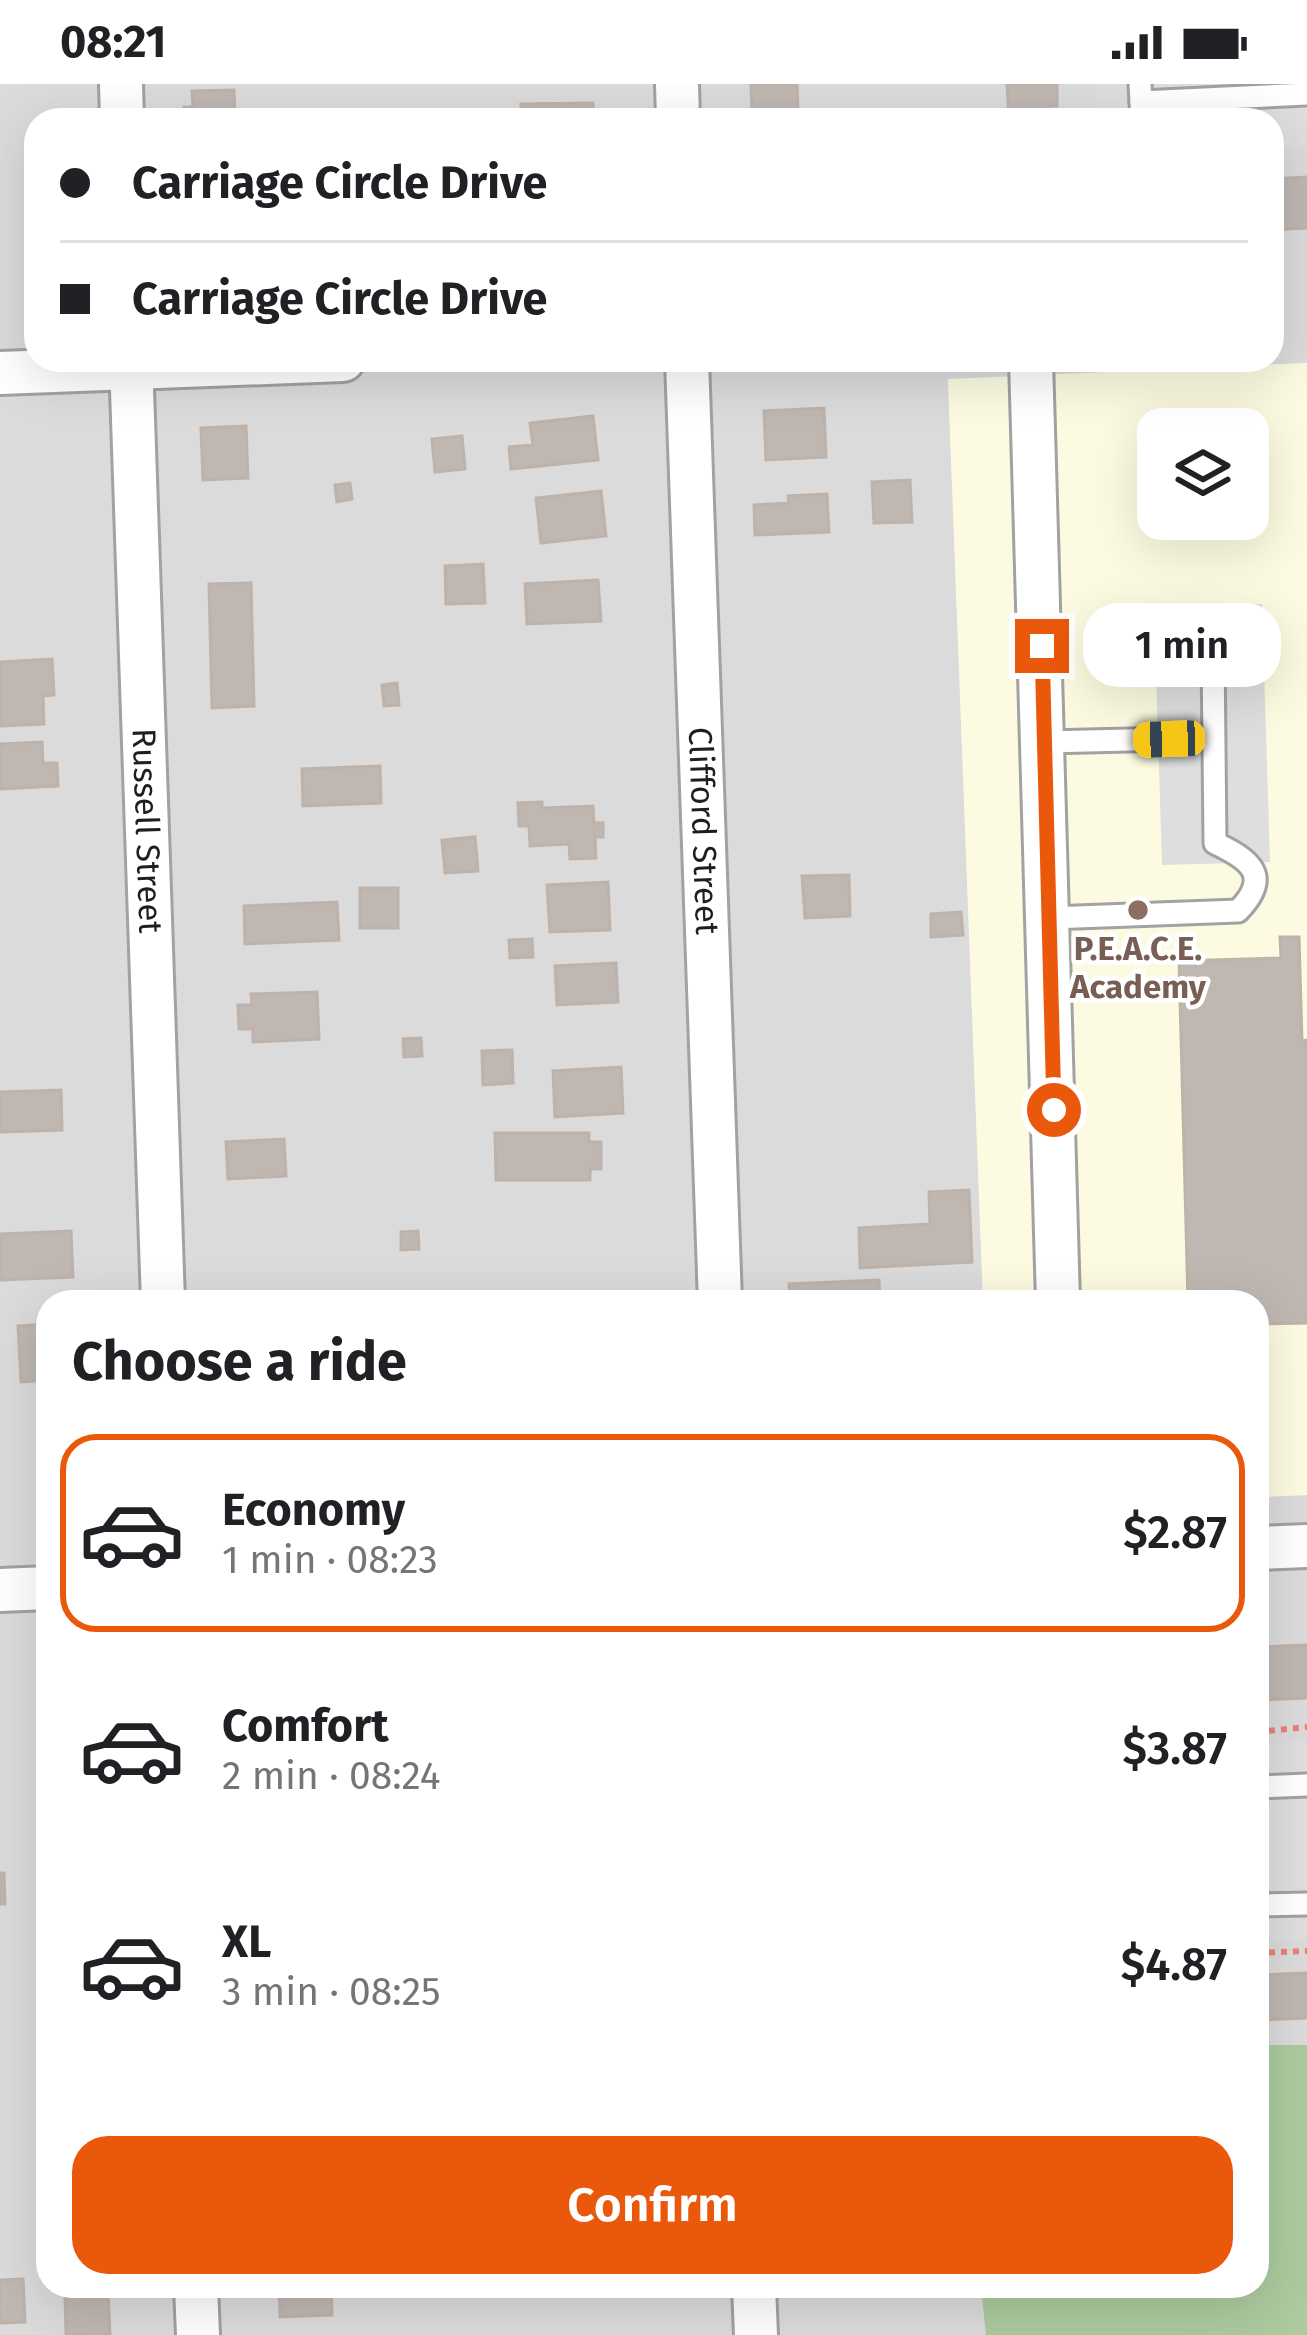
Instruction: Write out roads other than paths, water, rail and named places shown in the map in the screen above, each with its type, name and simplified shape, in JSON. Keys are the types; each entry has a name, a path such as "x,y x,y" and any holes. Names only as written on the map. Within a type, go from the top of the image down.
{"street":[{"name":"Russell Street","path":"131,372 163,1290"},
{"name":"Clifford Street","path":"686,372 719,1290"},
{"path":"1031,372 1058,1290"},
{"path":"1269,1548 1307,1546"},
{"path":"0,1590 36,1588"},
{"path":"196,2298 198,2335"},
{"path":"754,2298 756,2335"}],"lane":[{"path":"1141,102 1307,94"},
{"path":"1049,918 1238,911 1252,896 1256,875 1245,857 1215,843 1213,650"},
{"path":"1045,742 1214,738"},
{"path":"1269,1787 1307,1785"},
{"path":"1269,1905 1307,1904"}],"place":[{"name":"P.E.A.C.E. Academy","path":"1138,910"}]}
